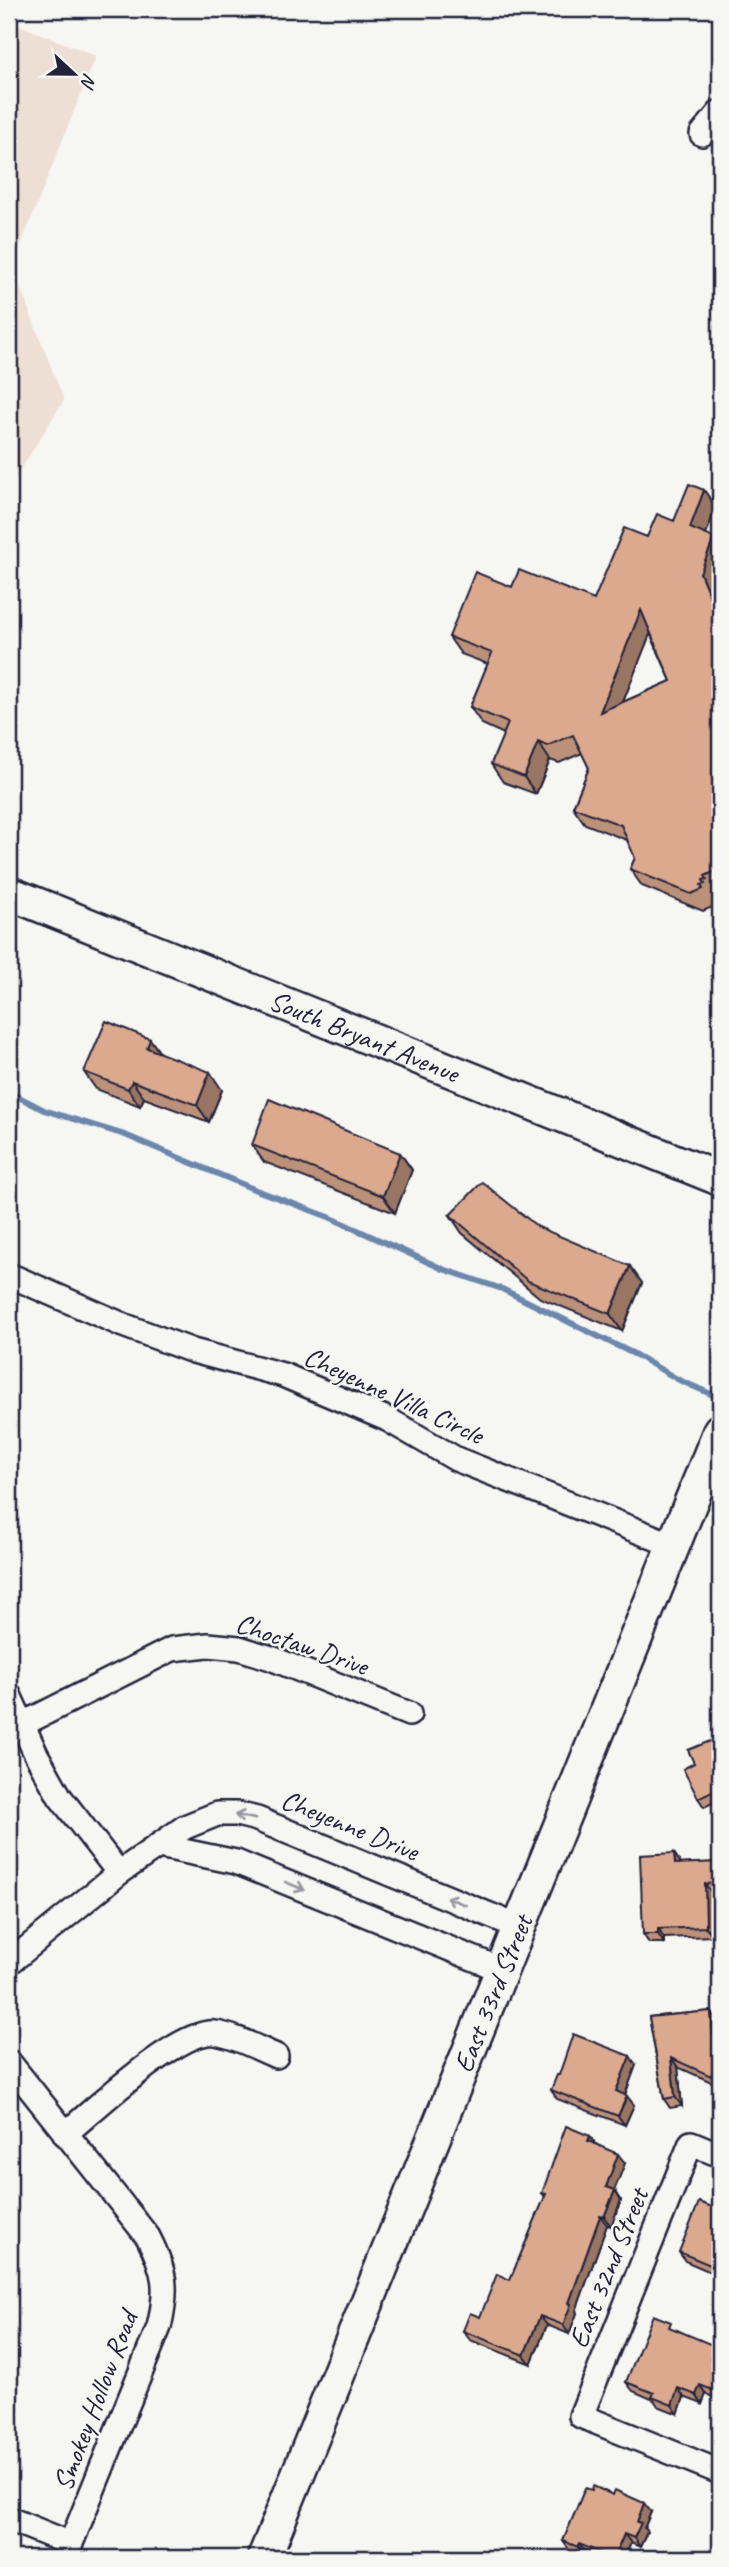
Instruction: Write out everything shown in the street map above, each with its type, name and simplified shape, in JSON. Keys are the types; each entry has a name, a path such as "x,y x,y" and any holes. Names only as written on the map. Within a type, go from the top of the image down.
{"street":[{"path":"702,134 720,112"},
{"name":"South Bryant Avenue","path":"9,892 720,1179"},
{"name":"Cheyenne Villa Circle","path":"9,1275 123,1325 193,1351 283,1375 387,1419 456,1459 673,1545"},
{"name":"East 33rd Street","path":"264,2558 720,1430"},
{"name":"Choctaw Drive","path":"23,1724 172,1649 208,1645 239,1648 271,1658 409,1714"},
{"path":"9,1695 36,1754 60,1797 119,1873"},
{"name":"Cheyenne Drive","path":"9,1963 119,1873 201,1819 217,1814 237,1814 257,1819 519,1927"},
{"path":"159,1846 236,1862 502,1970"},
{"path":"65,2134 162,2054 197,2034 214,2032 276,2056"},
{"name":"Smokey Hollow Road","path":"9,2062 148,2237 163,2269 164,2305 159,2327 68,2551"},
{"name":"East 32nd Street","path":"720,2155 691,2143 581,2416 720,2472"},
{"path":"9,2519 68,2551"}],"shaded area":[{"path":"9,21 96,56 12,267 64,400 9,488"}],"building":[{"path":"689,484 704,490 690,528 714,538 700,573 720,621 720,869 705,876 705,884 701,885 703,889 691,894 630,869 635,858 621,825 573,807 589,768 573,735 547,746 538,742 524,777 491,764 508,723 470,707 492,653 449,637 475,572 512,587 519,570 594,600 624,528 647,537 657,514 674,521","holes":["641,610 671,681 600,712"]},
{"path":"106,1021 150,1039 147,1048 210,1072 197,1105 132,1081 128,1089 84,1072"},
{"path":"269,1099 400,1153 383,1196 252,1145"},
{"path":"482,1182 538,1227 630,1266 610,1314 528,1281 450,1215"},
{"path":"720,1737 720,1807 712,1791 698,1798 683,1769 694,1763 688,1750"},
{"path":"674,1853 675,1864 720,1862 720,1883 705,1884 706,1927 658,1929 658,1934 643,1934 640,1855"},
{"path":"711,2011 713,2035 720,2034 720,2077 712,2073 711,2076 671,2058 675,2097 664,2099 649,2017"},
{"path":"573,2034 630,2056 616,2091 627,2096 618,2116 551,2090"},
{"path":"566,2126 590,2136 588,2141 618,2154 606,2187 615,2190 604,2217 600,2216 563,2325 540,2316 524,2355 463,2331 470,2313 480,2317 497,2274 510,2280 546,2194 542,2193"},
{"path":"699,2202 720,2210 720,2269 679,2252"},
{"path":"653,2315 671,2322 669,2327 715,2346 711,2358 720,2362 720,2393 700,2385 696,2395 678,2388 672,2405 652,2397 654,2393 626,2382"},
{"path":"593,2486 613,2495 615,2490 644,2503 637,2522 641,2523 634,2538 624,2534 614,2558 579,2544 578,2547 563,2541 585,2488 592,2490"}],"waterway":[{"path":"9,1092 44,1110 125,1135 256,1190 329,1217 443,1269 502,1289 634,1354 679,1380 720,1398"}]}
